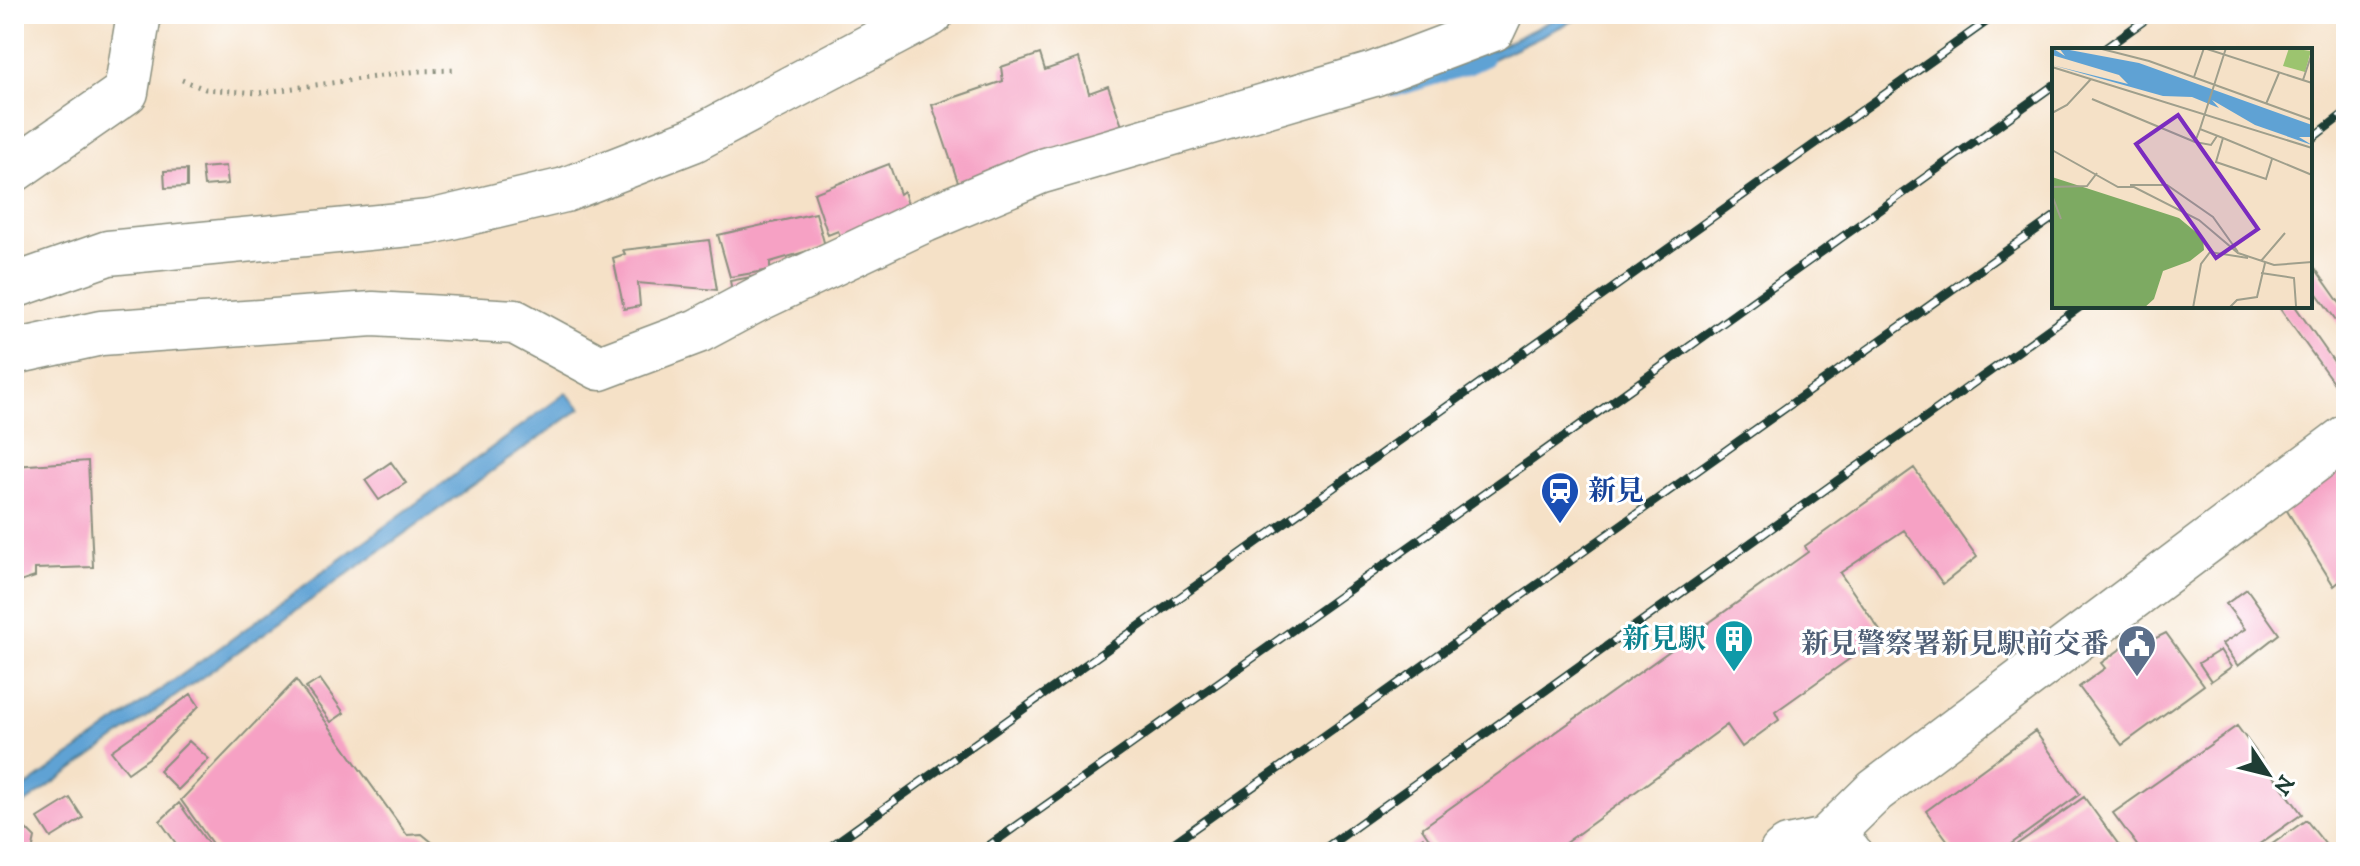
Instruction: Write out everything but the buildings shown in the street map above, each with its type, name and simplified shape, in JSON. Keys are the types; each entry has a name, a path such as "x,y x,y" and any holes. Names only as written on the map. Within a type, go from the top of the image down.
{"street":[{"path":"14,286 108,253 430,222 565,190 693,140 931,14"},
{"path":"14,352 101,333 373,314 515,322 600,368 698,331 925,220 1039,172 1374,74 1493,29 1500,14"},
{"path":"14,170 126,92 136,33"},
{"path":"1782,852 1788,848 1837,846 1875,791 2346,437"}],"path":[{"path":"136,33 177,77 205,89 258,93 418,71 458,70"}],"water":[{"path":"1565,14 1587,14 1466,72 1463,64"},
{"path":"566,393 581,408 14,811 14,795"}],"waterway":[{"path":"1395,88 1484,58"}],"railway":[{"path":"823,852 1997,14"},
{"path":"2106,48 2153,14"},
{"path":"980,852 2052,86"},
{"path":"2312,138 2346,112"},
{"path":"1161,852 2052,218"},
{"path":"1320,852 2078,308"}],"place":[{"name":"新見","path":"1560,525"},
{"name":"新見駅","path":"1734,673"},
{"name":"新見警察署新見駅前交番","path":"2137,678"}]}
